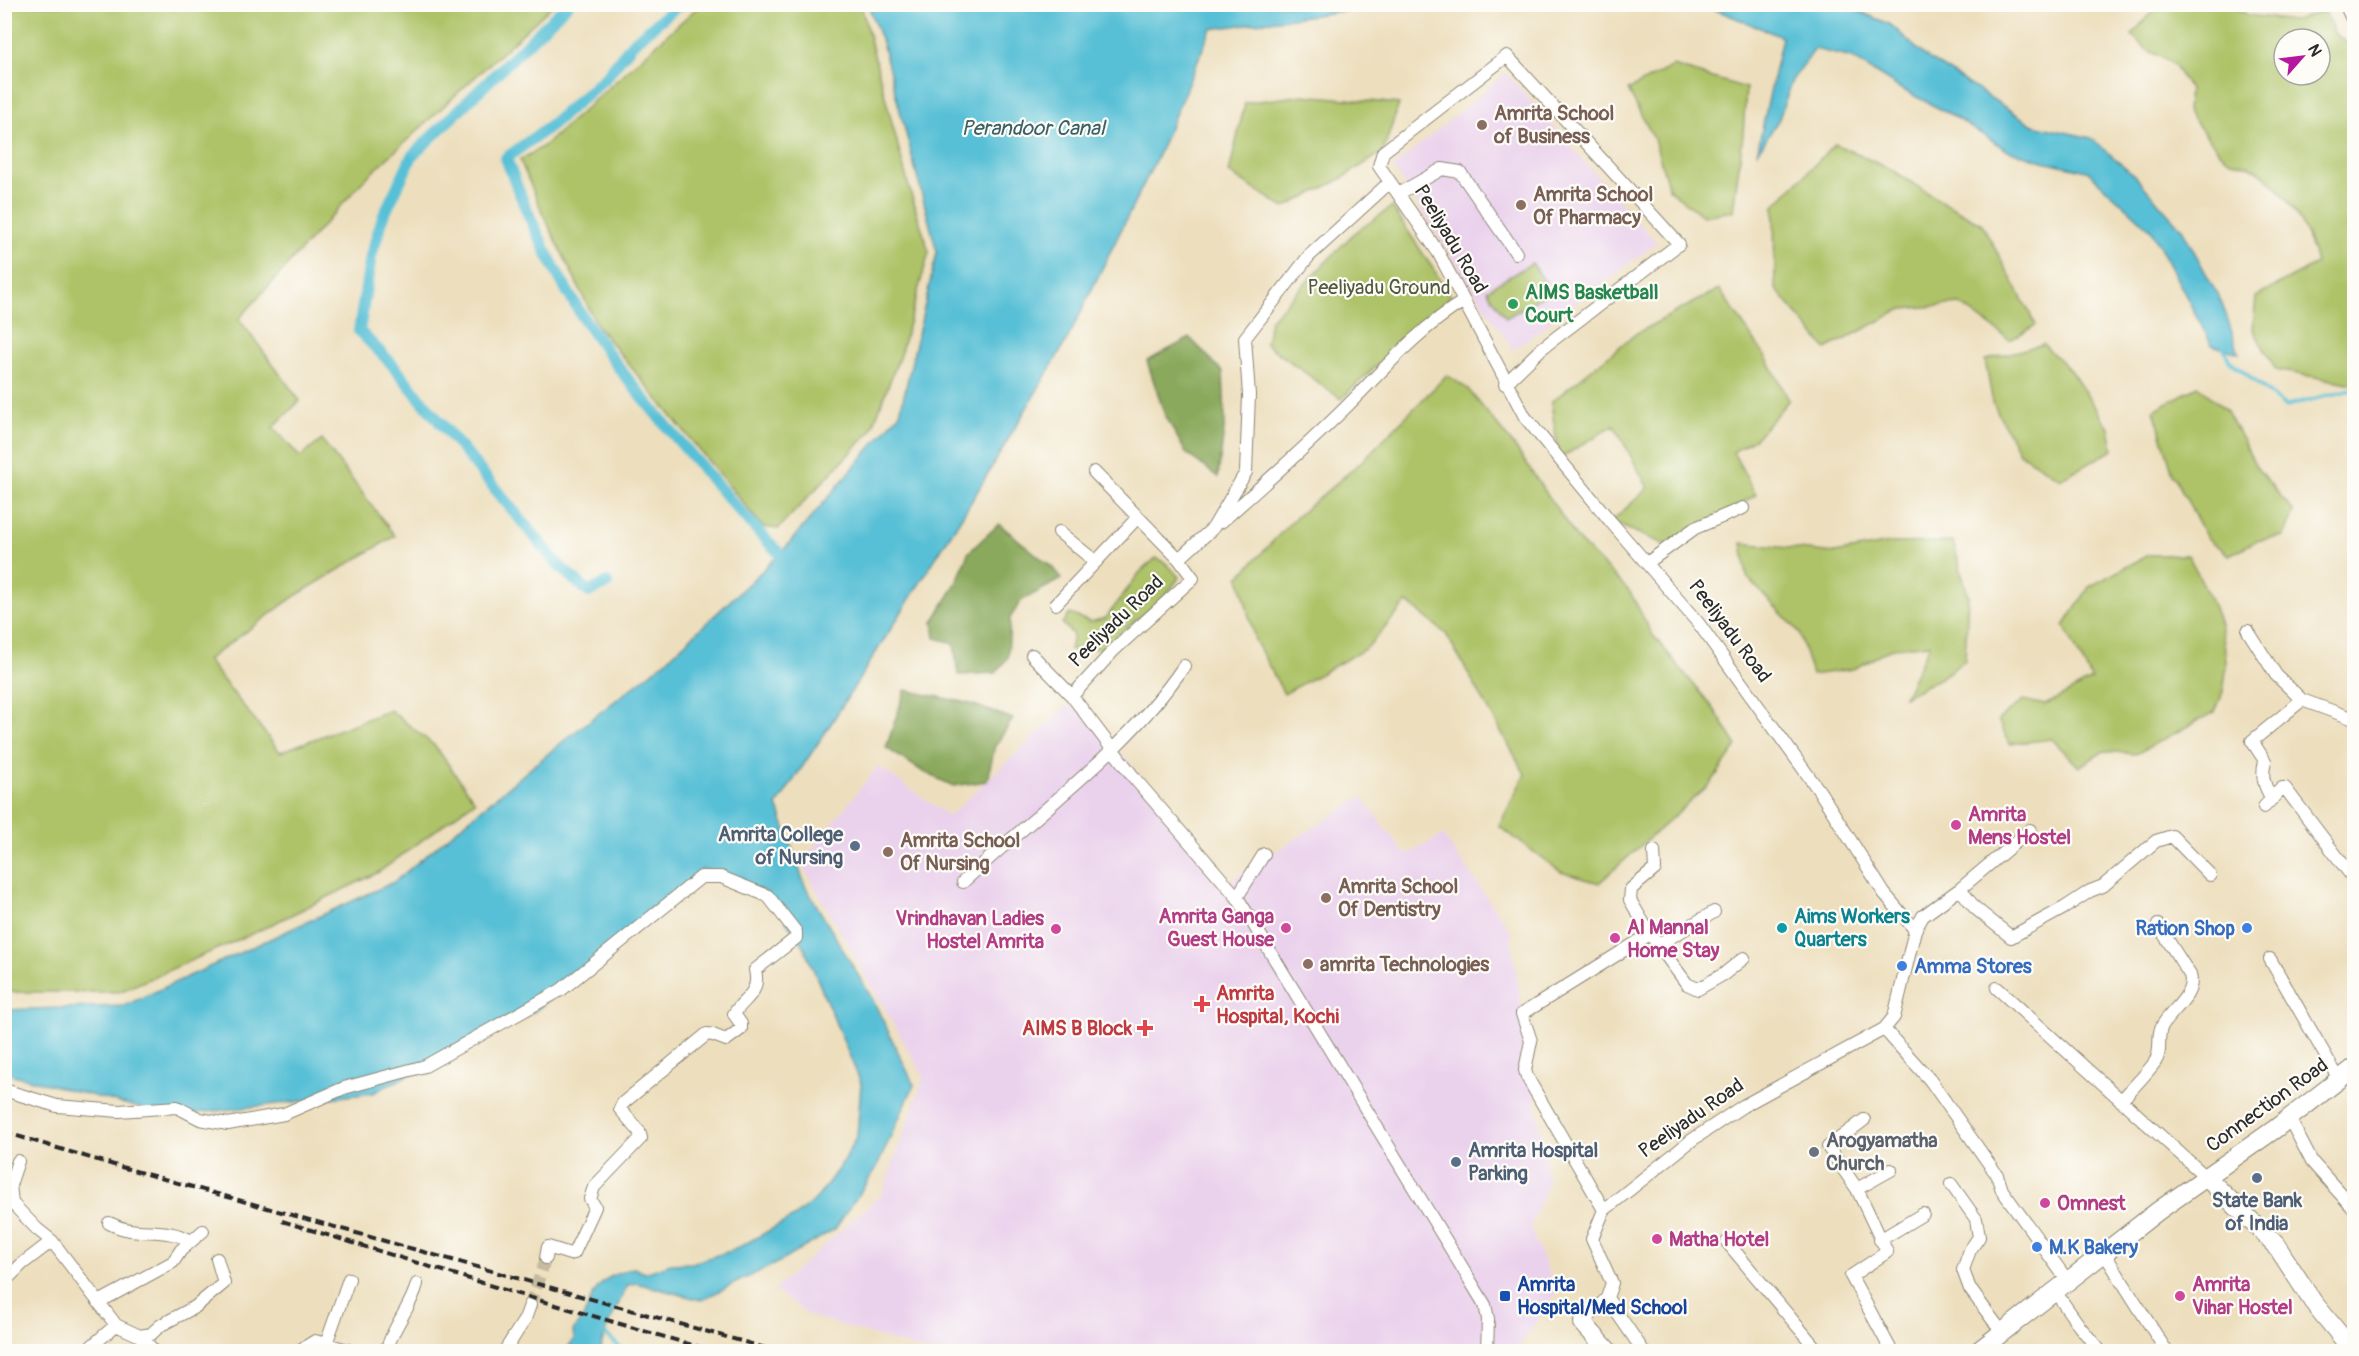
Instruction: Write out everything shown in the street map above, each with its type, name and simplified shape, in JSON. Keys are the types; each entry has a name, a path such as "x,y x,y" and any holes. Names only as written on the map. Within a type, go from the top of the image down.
{"street":[{"path":"2345,4 2355,23"},
{"path":"1390,182 1379,166 1383,152 1507,56 1679,244 1541,349 1505,384"},
{"path":"1398,194 1442,169 1460,172 1516,253"},
{"name":"Peeliyadu Road","path":"1487,1352 1488,1319 1485,1305 1237,897 1135,779 1072,696 1114,650 1193,578 1179,559 1213,528 1246,472 1249,396 1245,338 1309,256 1390,182 1438,252 1505,384 1525,417 1699,624 1820,792 1884,893 1915,930"},
{"path":"1213,528 1340,414 1396,355 1440,316 1464,301"},
{"path":"1094,472 1179,559"},
{"path":"1647,563 1695,528 1743,508"},
{"path":"1056,604 1138,517"},
{"path":"1059,532 1095,562"},
{"path":"2248,631 2276,675 2302,700 2355,719"},
{"path":"1032,655 1072,696"},
{"path":"963,882 1113,748 1171,685 1184,666"},
{"path":"2302,700 2252,741 2265,761 2262,772 2268,803 2282,788 2286,788 2355,879"},
{"path":"2030,830 1960,889 1923,916 1915,930 1894,1017 1884,1029 1935,1088 1997,1175 2002,1190 2061,1285 2080,1327 2101,1352"},
{"path":"1960,889 1969,902 2011,937 2090,891 2103,886 2156,841 2172,836 2210,875"},
{"path":"1653,851 1655,869 1629,893 1630,900 1650,934 1687,984 1698,988 1724,974 1744,958"},
{"path":"1237,897 1264,854"},
{"path":"4,1090 57,1106 119,1111 177,1107 200,1119 228,1124 284,1114 344,1088 425,1066 561,990 701,877 721,877 768,896 796,932 796,938 754,970 757,978 753,994 734,1014 741,1024 741,1029 726,1040 707,1035 623,1103 620,1109 639,1131 641,1138 594,1188 590,1199 595,1207 574,1253 570,1254 548,1247 546,1258"},
{"path":"1659,944 1714,912"},
{"path":"2121,1101 2155,1061 2160,1052 2159,1035 2162,1026 2190,990 2192,982 2190,975 2158,926"},
{"path":"1604,1210 1527,1077 1531,1041 1522,1014 1650,934"},
{"path":"2270,958 2340,1081"},
{"path":"1997,988 2206,1177 2276,1245 2313,1302 2354,1352"},
{"name":"Peeliyadu Road","path":"1607,1298 1612,1282 1592,1239 1604,1210 1692,1140 1743,1106 1884,1029"},
{"name":"Connection Road","path":"1977,1352 2104,1252 2355,1068"},
{"path":"2289,1118 2312,1162 2355,1209"},
{"path":"1864,1119 1828,1147 1857,1189 1887,1252 1851,1276 1892,1352"},
{"path":"18,1161 7,1202 52,1241 117,1325 140,1336 155,1352"},
{"path":"1857,1189 1892,1170"},
{"path":"1951,1184 1976,1219 1979,1238 1970,1250 1963,1270 1970,1289 2001,1331"},
{"path":"1880,1240 1923,1214"},
{"path":"109,1223 122,1230 156,1231 182,1235 191,1241"},
{"path":"99,1302 173,1262 181,1250 203,1231"},
{"path":"4,1282 22,1264 52,1241"},
{"path":"1727,1242 1819,1352"},
{"path":"2104,1252 2168,1352"},
{"path":"140,1336 151,1334 161,1325 195,1307 224,1283 217,1259"},
{"path":"326,1344 350,1279"},
{"path":"386,1352 390,1336 415,1295 417,1284"},
{"path":"1609,1352 1583,1323 1607,1298 1644,1352"},
{"path":"504,1352 525,1319 530,1305"},
{"path":"86,1352 117,1325"},
{"path":"303,1350 315,1341 355,1352"}],"shaded area":[{"name":"Amrita School Of Pharmacy","path":"1506,73 1657,243 1513,350 1393,167"},
{"name":"Amrita Hospital, Kochi","path":"1075,699 1229,881 1362,797 1406,855 1443,835 1510,930 1548,1182 1530,1228 1557,1293 1516,1351 924,1351 810,1316 774,1290 882,1194 924,1077 801,863 878,766 949,816"}],"green space":[{"path":"4,5 553,5 364,180 239,319 300,401 273,427 300,457 322,440 395,536 295,596 207,660 280,752 390,710 435,746 475,801 379,872 256,932 119,992 5,992"},
{"path":"700,5 861,5 908,184 929,252 900,355 871,431 778,529 763,527 598,327 544,216 520,160 544,146"},
{"path":"2164,5 2231,5 2248,15 2293,21 2324,11 2332,27 2272,27 2272,87 2332,87 2332,28 2335,34 2354,48 2354,384 2276,370 2253,329 2256,297 2316,264 2301,223 2284,196 2263,174 2251,167 2231,161 2214,145 2187,111 2189,90 2175,65 2147,50 2132,35 2152,11"},
{"path":"1673,66 1746,88 1743,135 1733,211 1703,216 1669,189 1654,139 1628,90"},
{"path":"1303,95 1399,104 1383,152 1339,180 1284,208 1229,173 1245,103"},
{"path":"1835,144 1892,170 1982,224 2036,325 2010,340 1960,304 1902,309 1826,349 1775,288 1774,206"},
{"name":"Peeliyadu Ground","path":"1392,207 1451,296 1341,399 1266,344 1270,320 1353,234"},
{"name":"AIMS Basketball Court","path":"1532,263 1551,291 1506,318 1487,290"},
{"path":"1719,289 1769,362 1789,400 1756,438 1733,452 1756,495 1666,545 1611,522 1648,488 1614,425 1559,459 1551,402 1637,333"},
{"path":"1190,338 1223,372 1225,421 1218,477 1186,453 1164,413 1147,361"},
{"path":"2043,344 2070,370 2109,428 2113,450 2060,479 2019,453 1993,403 1985,360"},
{"path":"1447,375 1468,389 1515,447 1578,540 1630,592 1652,634 1714,709 1737,746 1711,783 1599,883 1561,872 1499,826 1525,774 1446,634 1407,602 1367,648 1284,694 1255,640 1239,577 1294,519 1360,463"},
{"path":"2198,386 2227,411 2257,468 2294,512 2284,536 2256,541 2229,555 2207,538 2173,474 2154,410"},
{"path":"999,524 1053,568 1061,579 1021,601 1010,618 1008,657 996,673 958,675 954,643 935,638 933,622 957,582 968,553"},
{"path":"1953,542 1968,595 1965,660 1942,677 1904,697 1930,644 1893,648 1853,669 1812,675 1799,632 1747,577 1742,543 1835,553 1890,543"},
{"path":"2148,555 2188,555 2211,601 2222,634 2226,668 2222,696 2215,712 2136,754 2104,751 2079,767 2052,739 2010,744 1998,720 2023,700 2045,705 2092,680 2064,626 2089,587"},
{"path":"1156,558 1167,564 1179,577 1163,598 1123,630 1105,648 1070,650 1073,635 1062,623 1070,614 1090,622 1106,618 1140,572"},
{"path":"905,690 968,703 1013,719 995,746 987,781 953,786 922,771 886,748"}],"water":[{"name":"Perandoor Canal","path":"1012,4 1389,5 1211,29 1159,153 1067,340 971,502 777,805 805,886 873,1000 914,1085 876,1169 835,1229 781,1261 701,1300 636,1283 628,1285 608,1325 599,1351 565,1351 574,1340 573,1330 604,1281 634,1268 645,1273 671,1264 692,1263 734,1250 794,1217 818,1197 843,1162 857,1136 861,1083 803,945 766,892 702,869 678,892 535,1011 373,1093 171,1116 5,1073 4,1010 124,1006 394,882 561,743 666,661 780,554 900,413 937,252 882,42 868,5 971,5 978,14"},
{"path":"1704,5 1845,5 1891,25 1926,57 2033,125 2091,138 2133,174 2182,229 2222,303 2239,353 2212,345 2151,230 2087,171 2007,150 1852,58 1815,49 1792,80 1779,119 1757,153 1782,37"}],"waterway":[{"path":"568,4 412,156 383,217 371,256 359,331 390,362 560,567 589,592 607,583"},
{"path":"682,4 632,44 606,77 550,126 506,158 530,219 549,258 593,332 631,383 685,448 780,554"},
{"path":"2223,345 2229,360 2285,406 2354,389"},
{"path":"605,1334 625,1352"}],"tunnel":[{"path":"530,1305 546,1258"}],"railway":[{"path":"4,1132 780,1352"},
{"path":"282,1221 716,1352"}],"place":[{"name":"Amrita School of Business","path":"1482,125"},
{"name":"Amrita School Of Pharmacy","path":"1521,205"},
{"name":"AIMS Basketball Court","path":"1513,304"},
{"name":"Amrita Mens Hostel","path":"1956,825"},
{"name":"Amrita College of Nursing","path":"855,846"},
{"name":"Amrita School Of Nursing","path":"888,852"},
{"name":"Amrita School Of Dentistry","path":"1326,898"},
{"name":"Amrita Ganga Guest House","path":"1286,928"},
{"name":"Aims Workers Quarters","path":"1782,928"},
{"name":"Ration Shop","path":"2247,928"},
{"name":"Vrindhavan Ladies Hostel Amrita","path":"1056,929"},
{"name":"Al Mannal Home Stay","path":"1615,938"},
{"name":"amrita Technologies","path":"1308,964"},
{"name":"Amma Stores","path":"1902,966"},
{"name":"Amrita Hospital, Kochi","path":"1202,1004"},
{"name":"AIMS B Block","path":"1145,1028"},
{"name":"Arogyamatha Church","path":"1814,1152"},
{"name":"Amrita Hospital Parking","path":"1456,1162"},
{"name":"State Bank of India","path":"2257,1178"},
{"name":"Omnest","path":"2045,1203"},
{"name":"Matha Hotel","path":"1657,1239"},
{"name":"M.K Bakery","path":"2037,1247"},
{"name":"Amrita Hospital/Med School","path":"1505,1296"},
{"name":"Amrita Vihar Hostel","path":"2180,1296"}]}
